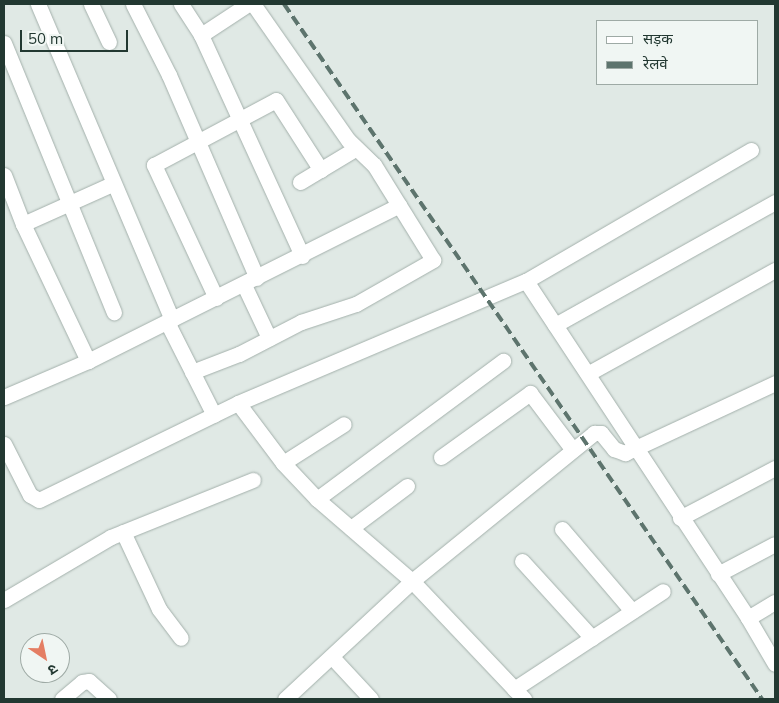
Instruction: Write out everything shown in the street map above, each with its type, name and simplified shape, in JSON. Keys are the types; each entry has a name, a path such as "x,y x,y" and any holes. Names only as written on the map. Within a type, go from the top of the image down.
{"street":[{"path":"38,4 169,321 214,415"},
{"path":"92,4 108,42"},
{"path":"133,4 169,75 250,281 269,338"},
{"path":"181,4 201,35 302,256"},
{"path":"201,35 248,4"},
{"path":"192,372 301,322 356,304 430,264 432,254 374,165 355,149 253,4"},
{"path":"4,42 114,312"},
{"path":"216,298 154,165 276,100 320,170"},
{"path":"300,182 355,149"},
{"path":"4,444 30,496 39,500 238,403 526,281 751,150"},
{"path":"4,175 10,212 23,224 88,361"},
{"path":"23,224 112,184"},
{"path":"555,325 775,202"},
{"path":"4,397 88,361 302,256 399,205"},
{"path":"589,373 775,270"},
{"path":"526,281 589,373 680,518 748,618 775,662"},
{"path":"317,498 503,361"},
{"path":"285,699 412,581 597,432 618,452 636,449 775,383"},
{"path":"441,457 525,394 530,393 573,450"},
{"path":"238,403 283,463 317,498 412,581 519,694 592,638 664,591"},
{"path":"283,463 344,424"},
{"path":"680,518 775,468"},
{"path":"4,600 123,532 253,480"},
{"path":"351,528 407,486"},
{"path":"562,529 632,611"},
{"path":"123,532 159,609 181,638"},
{"path":"718,574 775,544"},
{"path":"522,560 592,638"},
{"path":"748,618 775,602"},
{"path":"332,656 371,699"},
{"path":"62,699 82,682 89,681 108,699"}],"railway":[{"path":"284,4 762,699"}]}
